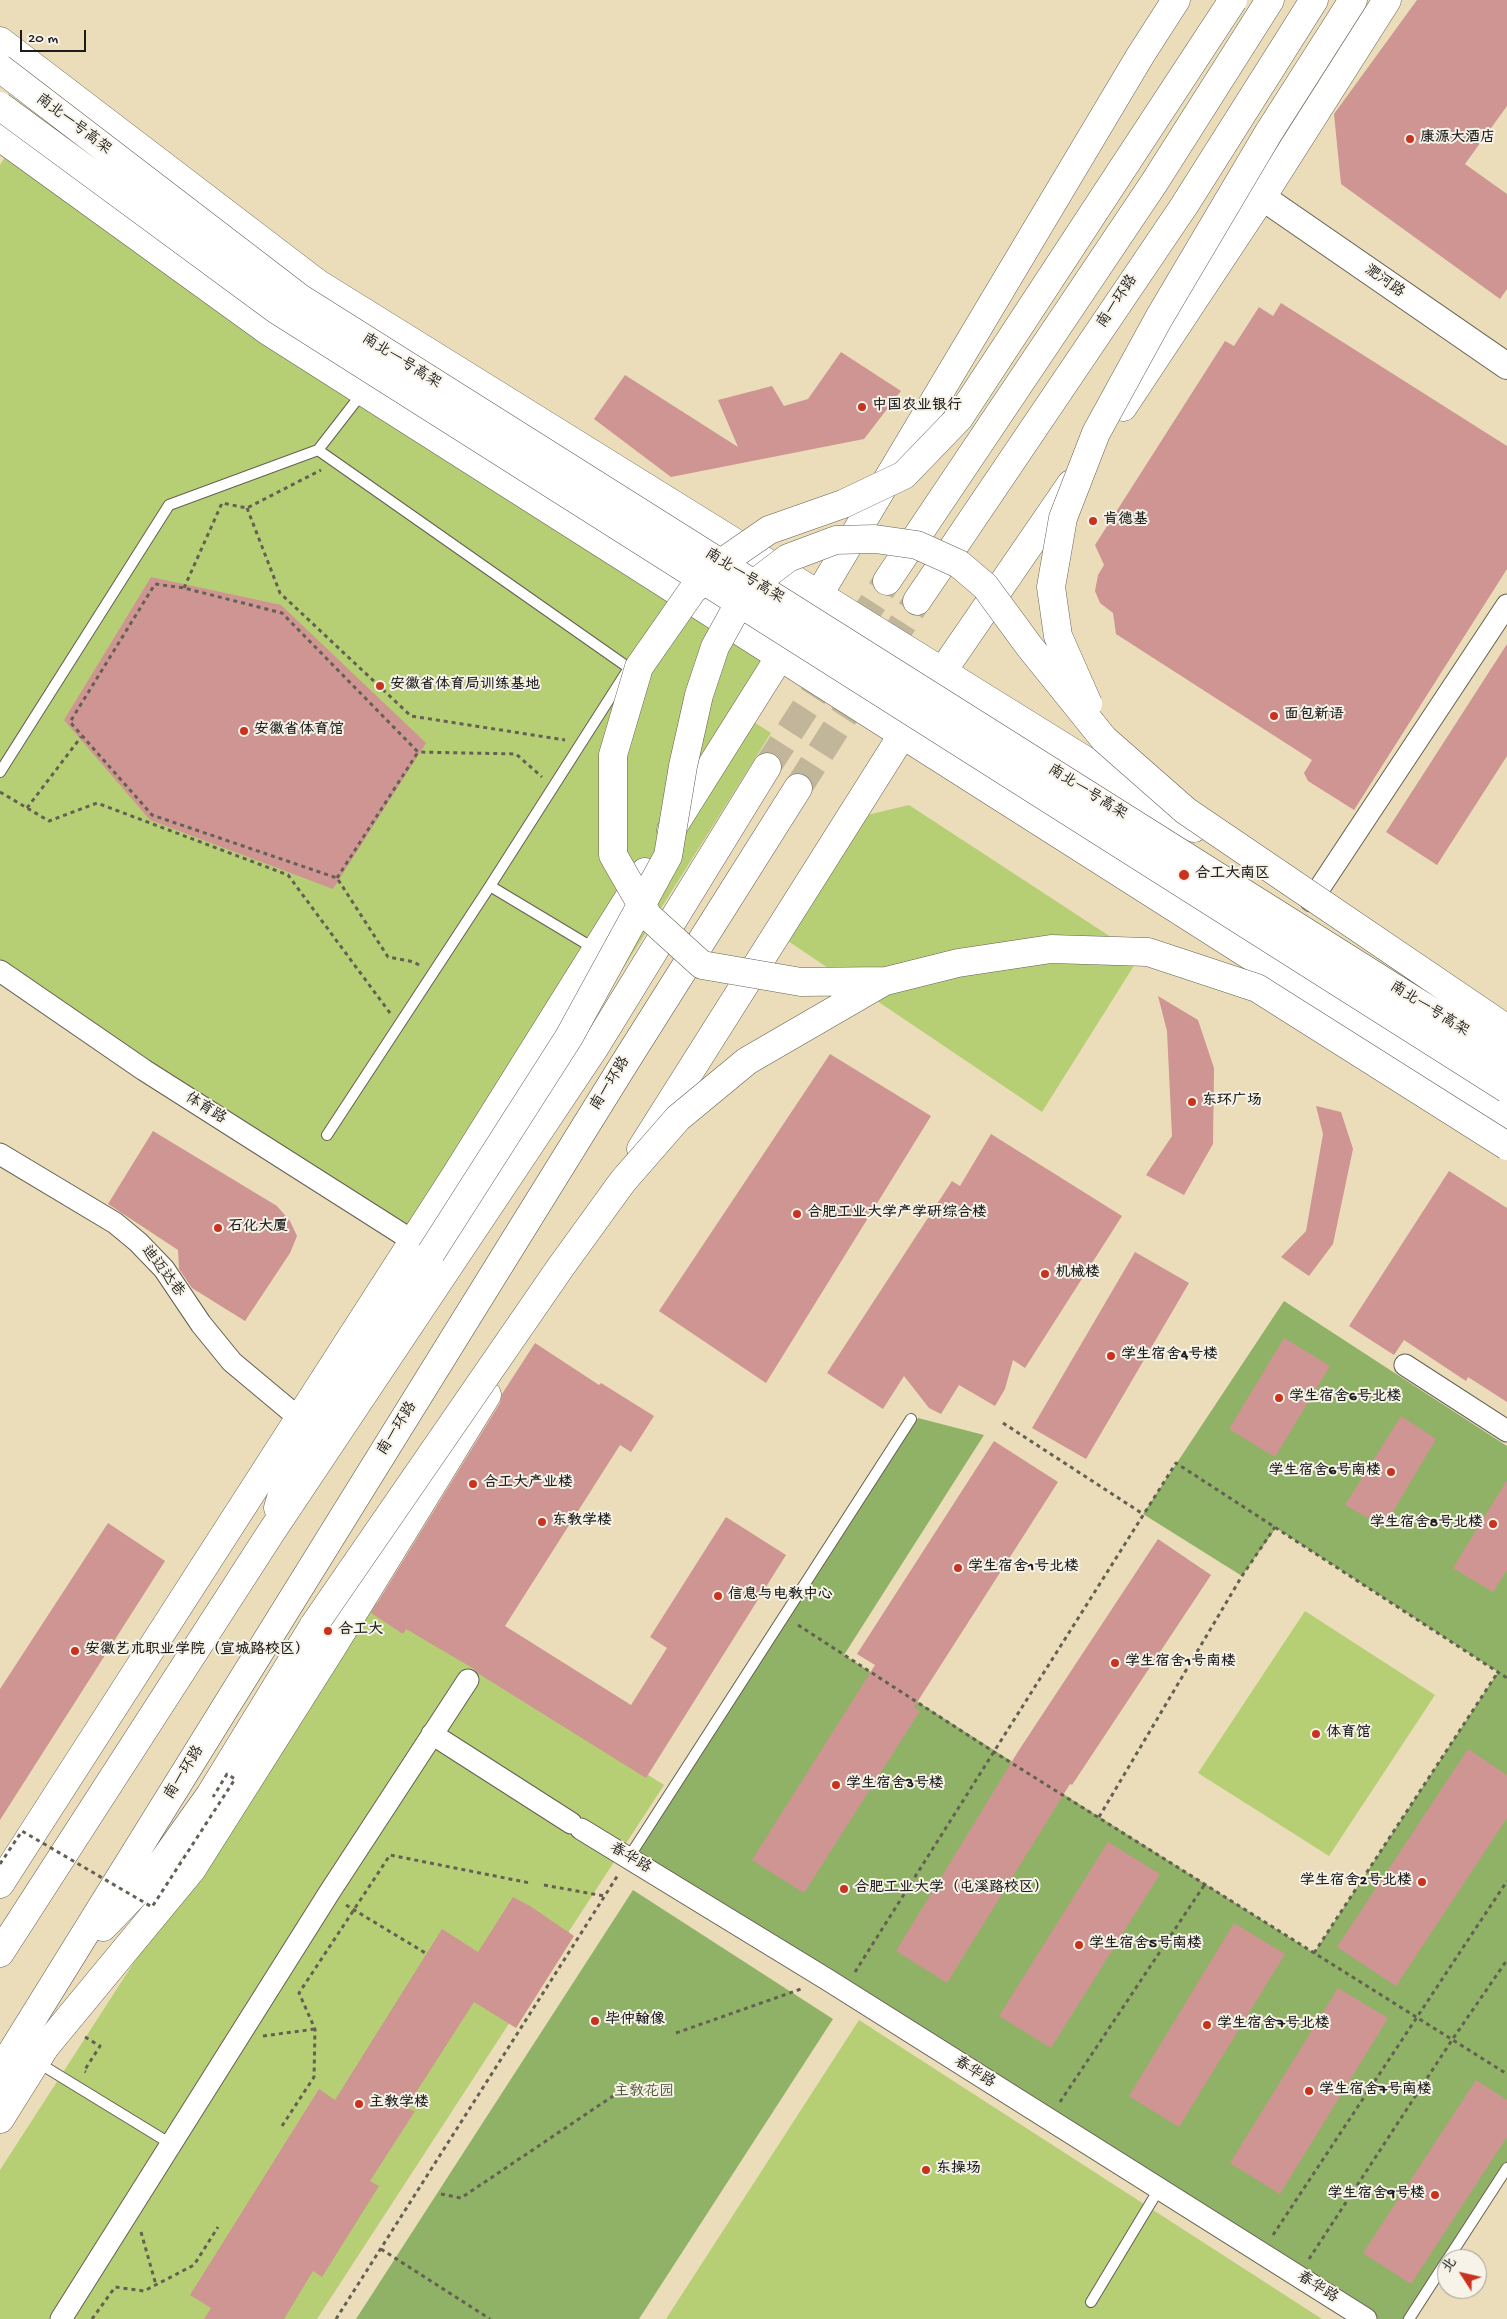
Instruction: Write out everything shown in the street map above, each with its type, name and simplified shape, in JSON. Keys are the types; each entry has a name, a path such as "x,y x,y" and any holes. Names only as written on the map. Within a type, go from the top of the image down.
{"main road":[{"path":"270,1534 290,1468 596,950 778,656 818,596 1140,56 1176,0"},
{"path":"1233,0 959,418 904,475 843,504 768,530 727,559 692,591 640,667 613,755 613,854 648,916 702,964 802,982 886,980 958,962 1051,949 1148,952 1257,988 1507,1146"},
{"path":"886,581 1154,182 1270,0"},
{"name":"南一环路","path":"916,601 1184,206 1314,0"},
{"path":"1104,739 1058,636 1051,587 1063,518 1096,434 1159,318 1269,132 1353,0"},
{"path":"0,2099 41,2054 192,1869 333,1646 562,1272 942,672 1262,197 1387,0"},
{"path":"0,41 317,283 1507,1024"},
{"name":"南北一号高架","path":"0,68 300,298 1507,1059"},
{"name":"南北一号高架","path":"0,106 277,310 1507,1089"},
{"path":"0,137 268,331 1507,1119"},
{"path":"0,1884 300,1418 569,1037 668,856 683,766 699,695 715,647 747,589 788,558 836,540 875,539 917,545 959,564 985,586 1104,739 1186,811 1507,1029"},
{"path":"0,1953 270,1534 595,1047 768,767"},
{"name":"南一环路","path":"0,2071 624,1064 798,788"},
{"path":"63,1970 153,1875 210,1795 314,1626 560,1268 623,1182 678,1118 747,1061 886,980"},
{"path":"0,1929 34,1900"},
{"path":"0,2119 41,2054"}],"street":[{"name":"淝河路","path":"1262,197 1507,366"},
{"path":"1311,901 1507,605"},
{"name":"体育路","path":"0,972 144,1070 422,1247"},
{"name":"迪迈达巷","path":"0,1154 115,1223 138,1242 164,1270 201,1324 232,1362 300,1418"},
{"path":"1405,1365 1507,1431"},
{"path":"61,2319 328,1893 468,1680"},
{"name":"春华路","path":"432,1734 576,1826 836,1985 1366,2319"}],"lane":[{"path":"0,772 169,505 318,450 363,392"},
{"path":"318,450 629,668 327,1136"},
{"path":"490,886 596,950"},
{"path":"629,1857 911,1419"},
{"path":"41,2054 171,2144"},
{"path":"1454,2249 1507,2168"},
{"path":"1091,2302 1160,2189"},
{"path":"1409,2319 1437,2276"}],"path":[{"path":"184,588 222,503 247,508 335,462"},
{"path":"247,508 280,593 411,716 581,742"},
{"path":"414,962 388,957 337,878 152,814 81,737 70,722 155,584 184,588 282,613 418,752 516,754 539,775"},
{"path":"27,808 81,737"},
{"path":"337,878 418,752"},
{"path":"0,792 49,821 97,803 288,875 399,1026"},
{"path":"1003,1424 1143,1514"},
{"path":"676,2033 836,1985 994,1752 1176,1463 1507,1678"},
{"path":"1099,1817 1242,1576 1276,1527"},
{"path":"785,1617 994,1752 1507,2074"},
{"path":"1314,1953 1498,1672"},
{"path":"0,1864 22,1831 152,1906 235,1780 226,1774 213,1797"},
{"path":"282,2126 314,2077 314,2029 299,1994 390,1855 530,1883"},
{"path":"336,2319 629,1857"},
{"path":"1261,2253 1507,1881"},
{"path":"1048,2119 1205,1884"},
{"path":"544,1885 604,1896"},
{"path":"328,1893 427,1954"},
{"path":"1298,2276 1452,2040 1507,1960"},
{"path":"236,2040 314,2029"},
{"path":"92,2076 84,2071 100,2046"},
{"path":"441,2194 461,2198 619,2092"},
{"path":"133,2204 156,2285"},
{"path":"92,2319 115,2287 144,2291 194,2265 218,2227"},
{"path":"380,2248 490,2319"}],"green space":[{"name":"安徽省体育局训练基地","path":"12,146 778,656 743,715 771,733 444,1254 0,971 0,165"},
{"path":"909,805 1140,956 1042,1112 788,941 863,816"},
{"path":"1284,1301 1507,1446 1507,2169 1455,2249 1437,2249 1437,2276 1409,2319 1365,2319 629,1857 918,1418 984,1435 844,1655 1314,1953 1498,1672 1276,1528 1242,1576 1143,1514"},
{"path":"369,1598 664,1785 317,2319 0,2319 0,2170"},
{"name":"体育馆","path":"1305,1611 1435,1695 1329,1856 1198,1773"},
{"name":"主教花园","path":"633,1890 833,2019 639,2319 356,2319"},
{"name":"东操场","path":"859,2020 1322,2319 666,2319"}],"building":[{"name":"康源大酒店","path":"1417,0 1507,0 1507,106 1465,164 1507,194 1507,289 1500,299 1341,184 1334,114"},
{"path":"1281,303 1507,446 1507,569 1354,810 1308,781 1304,773 1312,760 1116,634 1113,613 1100,603 1095,591 1098,575 1104,565 1095,545 1225,341 1234,346 1259,307 1273,316"},
{"path":"841,352 901,391 864,439 671,477 594,419 625,375 738,447 718,400 772,386 784,406 808,399"},
{"name":"安徽省体育馆","path":"151,577 281,605 426,743 333,889 150,820 64,720"},
{"path":"1507,644 1507,756 1437,865 1386,832"},
{"name":"东环广场","path":"1158,996 1198,1020 1214,1068 1213,1144 1184,1195 1146,1175 1172,1136 1167,1031"},
{"name":"合肥工业大学产学研综合楼","path":"830,1054 931,1116 766,1383 659,1311"},
{"path":"1316,1106 1341,1112 1353,1149 1333,1244 1309,1276 1281,1257 1306,1231 1323,1134"},
{"name":"石化大厦","path":"153,1131 277,1206 290,1221 297,1236 290,1253 245,1321 192,1288 179,1269 178,1250 108,1204"},
{"path":"991,1134 1122,1216 1025,1368 1013,1360 1005,1389 995,1406 959,1385 941,1414 929,1408 904,1376 883,1409 827,1373 952,1181 960,1186"},
{"path":"1449,1171 1507,1208 1507,1402 1468,1377 1466,1381 1404,1340 1394,1355 1349,1326"},
{"name":"学生宿舍4号楼","path":"1135,1252 1189,1283 1086,1459 1032,1428"},
{"name":"学生宿舍6号北楼","path":"1284,1338 1330,1366 1275,1457 1229,1429"},
{"path":"535,1343 599,1385 601,1383 654,1416 631,1452 620,1445 505,1626 631,1705 667,1648 650,1637 726,1517 786,1555 646,1778 479,1674 474,1669 406,1629 403,1634 371,1613 500,1403 502,1394"},
{"name":"学生宿舍6号南楼","path":"1401,1416 1436,1439 1384,1527 1345,1505"},
{"path":"994,1441 1058,1482 914,1707 920,1711 804,1893 752,1860 875,1665 857,1654"},
{"name":"学生宿舍8号北楼","path":"1507,1480 1507,1570 1493,1592 1453,1568"},
{"path":"108,1523 165,1561 0,1820 0,1689"},
{"path":"1158,1539 1211,1575 1072,1785 1070,1784 947,1983 896,1951 1019,1750"},
{"name":"学生宿舍2号北楼","path":"1468,1749 1507,1775 1507,1818 1396,1986 1337,1947"},
{"name":"学生宿舍5号南楼","path":"1108,1842 1160,1874 1051,2048 999,2016"},
{"name":"主教学楼","path":"513,1897 530,1906 574,1936 516,2028 474,2002 406,2108 415,2111 370,2181 379,2186 322,2277 313,2271 284,2319 204,2319 211,2308 190,2295 319,2089 335,2100 442,1929 478,1952"},
{"name":"学生宿舍7号北楼","path":"1234,1923 1285,1954 1179,2127 1129,2096"},
{"name":"学生宿舍7号南楼","path":"1338,1988 1388,2018 1280,2194 1230,2163"},
{"name":"学生宿舍9号楼","path":"1476,2080 1507,2100 1507,2137 1411,2284 1363,2253"}],"tunnel":[{"path":"767,767 887,581"},
{"path":"798,788 917,601"}],"place":[{"name":"康源大酒店","path":"1410,139"},
{"name":"中国农业银行","path":"862,407"},
{"name":"肯德基","path":"1093,521"},
{"name":"安徽省体育局训练基地","path":"380,686"},
{"name":"面包新语","path":"1274,716"},
{"name":"安徽省体育馆","path":"244,731"},
{"name":"合工大南区","path":"1184,875"},
{"name":"东环广场","path":"1192,1102"},
{"name":"合肥工业大学产学研综合楼","path":"797,1214"},
{"name":"石化大厦","path":"218,1228"},
{"name":"机械楼","path":"1045,1274"},
{"name":"学生宿舍4号楼","path":"1111,1356"},
{"name":"学生宿舍6号北楼","path":"1279,1398"},
{"name":"学生宿舍6号南楼","path":"1391,1472"},
{"name":"合工大产业楼","path":"473,1484"},
{"name":"东教学楼","path":"542,1522"},
{"name":"学生宿舍8号北楼","path":"1493,1524"},
{"name":"学生宿舍1号北楼","path":"958,1568"},
{"name":"信息与电教中心","path":"718,1596"},
{"name":"合工大","path":"328,1631"},
{"name":"安徽艺术职业学院（宣城路校区）","path":"75,1651"},
{"name":"学生宿舍1号南楼","path":"1115,1663"},
{"name":"体育馆","path":"1316,1734"},
{"name":"学生宿舍3号楼","path":"836,1785"},
{"name":"学生宿舍2号北楼","path":"1422,1882"},
{"name":"合肥工业大学（屯溪路校区）","path":"844,1889"},
{"name":"学生宿舍5号南楼","path":"1079,1945"},
{"name":"毕仲翰像","path":"595,2021"},
{"name":"学生宿舍7号北楼","path":"1207,2025"},
{"name":"学生宿舍7号南楼","path":"1309,2091"},
{"name":"主教学楼","path":"359,2104"},
{"name":"东操场","path":"926,2170"},
{"name":"学生宿舍9号楼","path":"1435,2195"}]}
